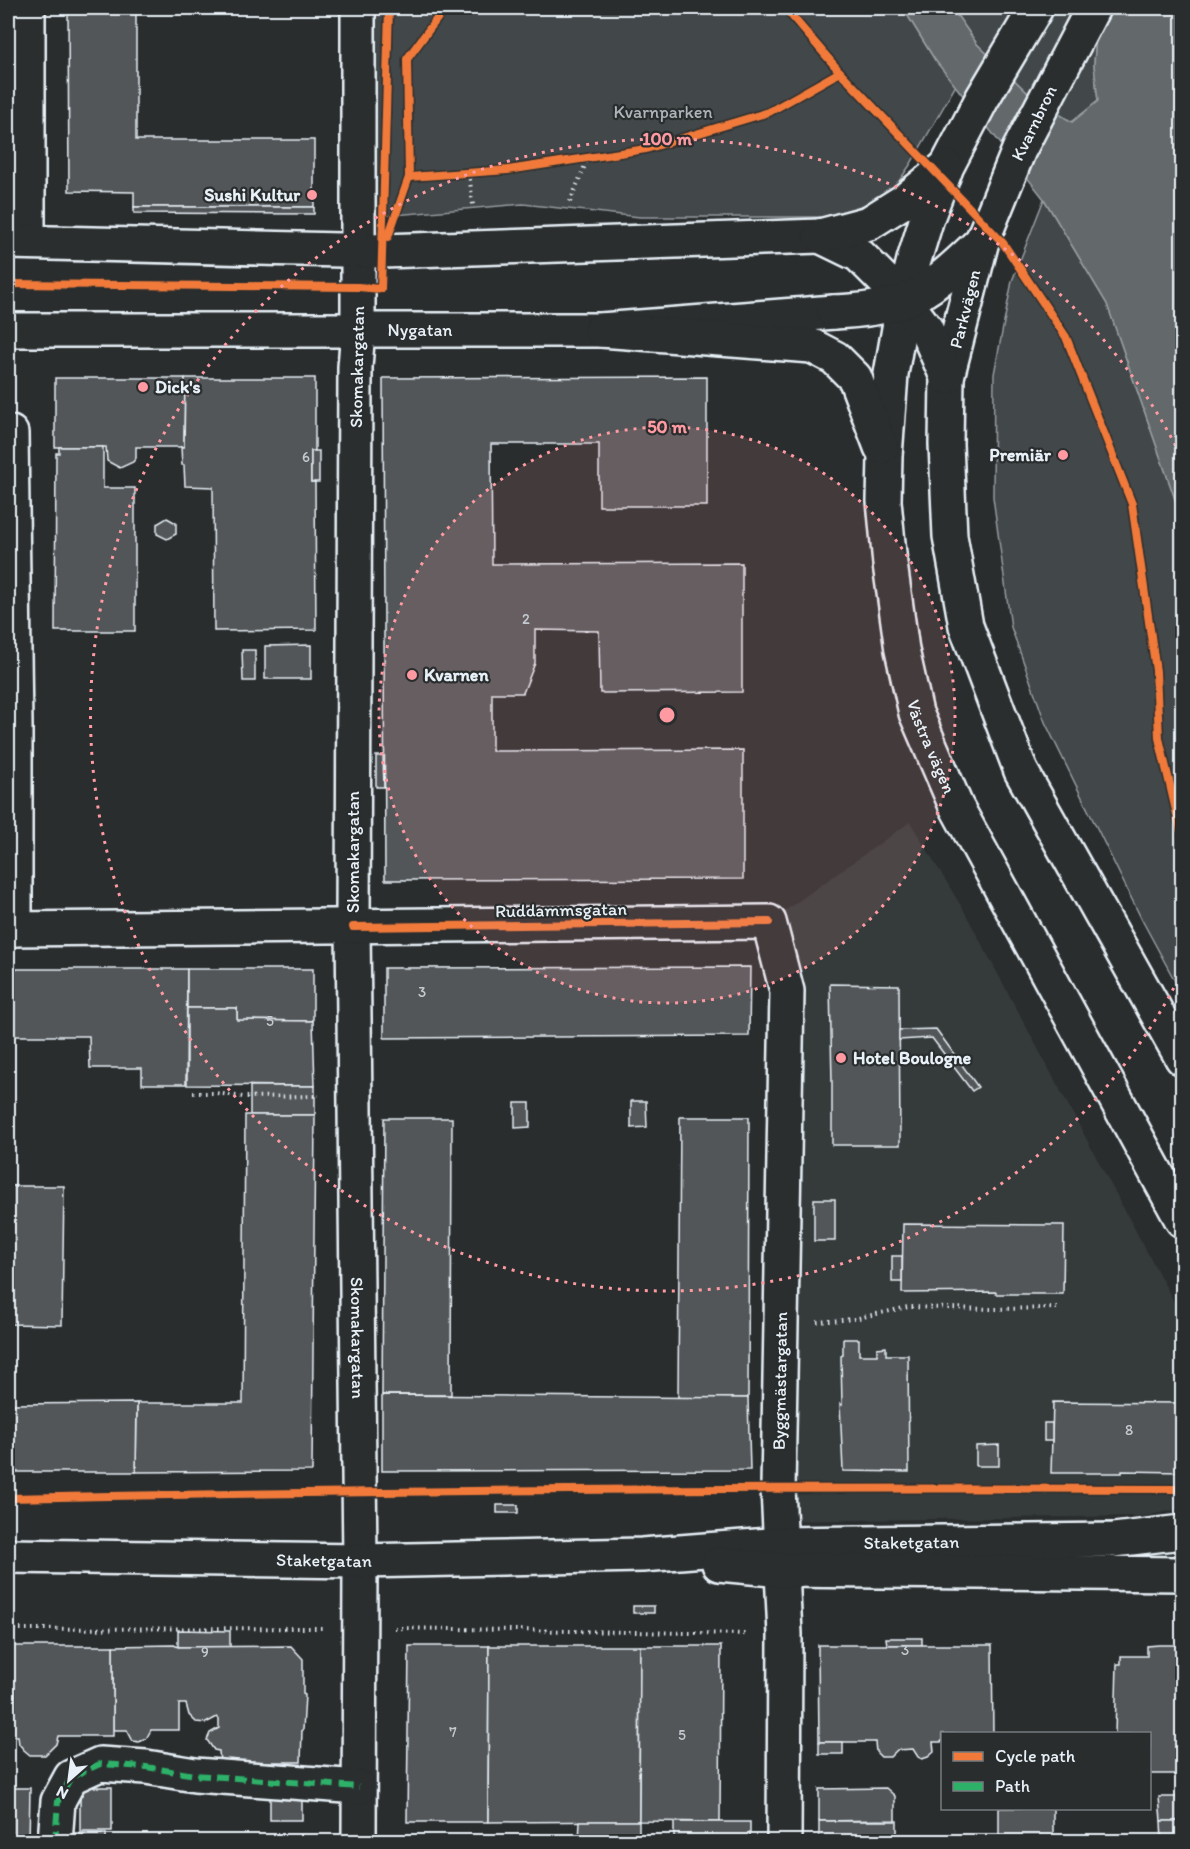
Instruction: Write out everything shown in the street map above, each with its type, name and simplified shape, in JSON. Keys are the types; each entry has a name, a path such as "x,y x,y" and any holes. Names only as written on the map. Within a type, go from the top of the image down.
{"street":[{"path":"28,8 18,242 358,251 820,236 869,223 904,201 947,166 982,99 1036,8"},
{"name":"Skomakargatan","path":"358,8 353,927 360,1561 359,1842"},
{"name":"Kvarnbron","path":"982,241 1019,150 1093,8"},
{"name":"Västra vägen","path":"947,166 927,218 904,300 891,374 885,456 884,501 890,564 902,650 916,713 956,807 1182,1220"},
{"path":"820,236 860,255 904,300 926,329 947,377 946,444 950,536 966,626 1021,771 1182,1058"},
{"name":"Nygatan","path":"8,330 601,330 862,310 904,300 945,276 982,241"},
{"name":"Parkvägen","path":"947,377 982,241"},
{"path":"601,330 812,346 835,358 855,378 885,456"},
{"path":"11,433 15,726 11,929"},
{"name":"Ruddammsgatan","path":"11,929 769,922"},
{"name":"Byggmästargatan","path":"769,922 787,991 778,1488 785,1634 784,1842"},
{"name":"Staketgatan","path":"781,1557 1114,1540 1182,1532"},
{"name":"Staketgatan","path":"8,1556 360,1561 642,1555 781,1557 1181,1574"},
{"path":"55,1842 58,1801 72,1777 100,1764 146,1767 195,1775 359,1787"}],"path":[{"path":"570,202 588,158"},
{"path":"469,173 472,205"},
{"path":"193,1092 243,1097 323,1096 354,1079"},
{"path":"781,1325 854,1319 908,1307 1059,1308"},
{"path":"8,1629 360,1628 785,1634"}],"shaded area":[{"path":"903,8 952,8 977,44 1034,99 1072,122 1098,101 1094,65 1096,35 1078,8 1182,8 1182,519 1107,304 1044,199 935,60"},
{"path":"910,822 963,909 1182,1317 1182,1508 1146,1516 775,1521 787,991 769,922"}],"green space":[{"name":"Kvarnparken","path":"370,8 903,8 935,60 956,85 897,184 871,203 823,217 640,217 523,204 371,217"},
{"path":"952,8 1078,8 1096,35 1094,65 1098,101 1072,122 1034,99 977,44"},
{"path":"1044,199 1107,304 1182,519 1182,994 1142,920 1045,722 1011,627 993,497 994,374 1012,281"}],"building":[{"path":"68,8 136,8 136,140 314,140 314,207 134,207 134,192 69,191"},
{"path":"134,207 314,207 314,214 134,213"},
{"path":"707,377 707,506 599,506 599,444 491,444 492,564 742,563 742,692 600,693 599,631 535,630 535,663 523,693 492,693 492,751 743,750 743,879 385,880 383,378"},
{"path":"55,378 185,378 184,447 136,447 136,458 133,462 120,468 107,461 106,447 55,447"},
{"path":"185,378 315,378 315,451 311,451 311,482 315,482 316,630 214,631 213,487 185,486 181,447 184,447"},
{"path":"59,447 103,447 103,488 135,488 135,631 55,631 56,453 59,453"},
{"path":"311,451 319,451 319,482 311,482"},
{"path":"167,518 176,523 176,534 167,539 157,534 157,524"},
{"path":"311,645 311,679 265,679 265,646"},
{"path":"242,650 255,650 255,681 243,681"},
{"path":"376,756 383,756 384,787 376,787"},
{"path":"750,967 749,1036 384,1038 384,968"},
{"path":"8,969 187,969 186,1084 142,1084 142,1068 90,1068 89,1036 8,1036"},
{"path":"187,969 313,969 313,1021 237,1020 237,1008 187,1008"},
{"path":"830,984 899,985 900,1145 832,1145"},
{"path":"187,1008 237,1008 237,1020 313,1021 315,1086 187,1085"},
{"path":"936,1029 978,1087 972,1091 932,1038 899,1040 899,1030"},
{"path":"250,1086 315,1086 315,1115 250,1115"},
{"path":"631,1101 646,1101 647,1127 631,1128"},
{"path":"515,1103 530,1103 530,1127 515,1128"},
{"path":"245,1115 315,1115 312,1471 136,1472 137,1403 243,1403"},
{"path":"680,1117 749,1117 748,1398 678,1398"},
{"path":"384,1118 452,1118 451,1395 382,1395"},
{"path":"8,1186 64,1186 62,1325 8,1324"},
{"path":"814,1199 835,1199 835,1241 814,1241"},
{"path":"903,1224 1064,1225 1063,1294 902,1293"},
{"path":"892,1256 902,1256 902,1282 892,1282"},
{"path":"843,1339 859,1339 859,1355 877,1355 877,1348 886,1347 886,1355 908,1355 909,1472 843,1471 840,1404 842,1405"},
{"path":"382,1395 748,1398 750,1470 382,1471"},
{"path":"1053,1402 1182,1403 1182,1472 1051,1473"},
{"path":"137,1403 136,1472 8,1472 8,1404"},
{"path":"1044,1423 1052,1423 1052,1441 1044,1441"},
{"path":"999,1445 999,1466 976,1466 976,1446"},
{"path":"497,1505 518,1505 518,1513 497,1513"},
{"path":"633,1606 654,1606 654,1613 633,1613"},
{"path":"178,1630 230,1631 230,1647 178,1647"},
{"path":"886,1638 922,1638 922,1645 887,1645"},
{"path":"174,1645 178,1647 291,1646 303,1659 303,1694 305,1695 301,1762 220,1762 219,1751 214,1750 207,1740 210,1733 219,1728 219,1719 217,1717 206,1723 196,1722 189,1715 186,1704 179,1704 179,1730 151,1730 146,1739 139,1742 133,1741 127,1730 113,1730 113,1646"},
{"path":"818,1645 992,1645 993,1732 941,1732 941,1742 933,1742 934,1752 922,1759 913,1749 897,1750 890,1757 881,1757 876,1752 875,1742 819,1742"},
{"path":"1182,1645 1182,1752 1177,1752 1177,1774 1151,1774 1151,1732 1115,1732 1117,1664 1121,1664 1121,1656 1147,1656 1147,1646"},
{"path":"8,1646 113,1646 113,1736 58,1736 56,1744 45,1755 30,1755 24,1750 19,1744 18,1736 8,1736"},
{"path":"409,1646 489,1646 488,1822 407,1822"},
{"path":"489,1646 640,1646 639,1821 488,1822"},
{"path":"640,1646 721,1646 720,1822 639,1821"},
{"path":"819,1742 843,1742 843,1754 819,1754"},
{"path":"80,1787 112,1787 112,1831 80,1831"},
{"path":"8,1788 30,1788 29,1842 8,1842"},
{"path":"886,1788 895,1796 895,1820 819,1821 819,1789"},
{"path":"270,1792 302,1792 302,1820 270,1820"},
{"path":"1159,1797 1182,1797 1182,1821 1161,1821"},
{"path":"999,1810 1053,1810 1053,1842 999,1842"},
{"path":"580,1821 639,1821 639,1842 579,1842"},
{"path":"819,1821 897,1821 897,1842 819,1842"},
{"path":"1161,1821 1182,1821 1182,1842 1162,1842"},
{"path":"674,1822 750,1822 750,1842 674,1842"},
{"path":"75,1833 106,1833 106,1842 75,1842"}],"marked path":[{"path":"55,1842 58,1801 71,1777 100,1764 146,1767 195,1775 359,1787"}],"cycle path":[{"path":"8,284 381,289 389,8"},
{"path":"388,237 409,177 407,59 445,8"},
{"path":"785,8 840,72 1003,243 1066,337 1132,504 1156,671 1159,738 1182,836"},
{"path":"409,177 508,170 646,149 769,112 840,72"},
{"path":"353,927 769,922"},
{"path":"8,1498 595,1490 1182,1489"}],"place":[{"name":"Sushi Kultur","path":"312,195"},
{"name":"Dick's","path":"143,387"},
{"name":"Premiär","path":"1063,455"},
{"name":"Kvarnen","path":"412,675"},
{"name":"Hotel Boulogne","path":"841,1058"}]}
